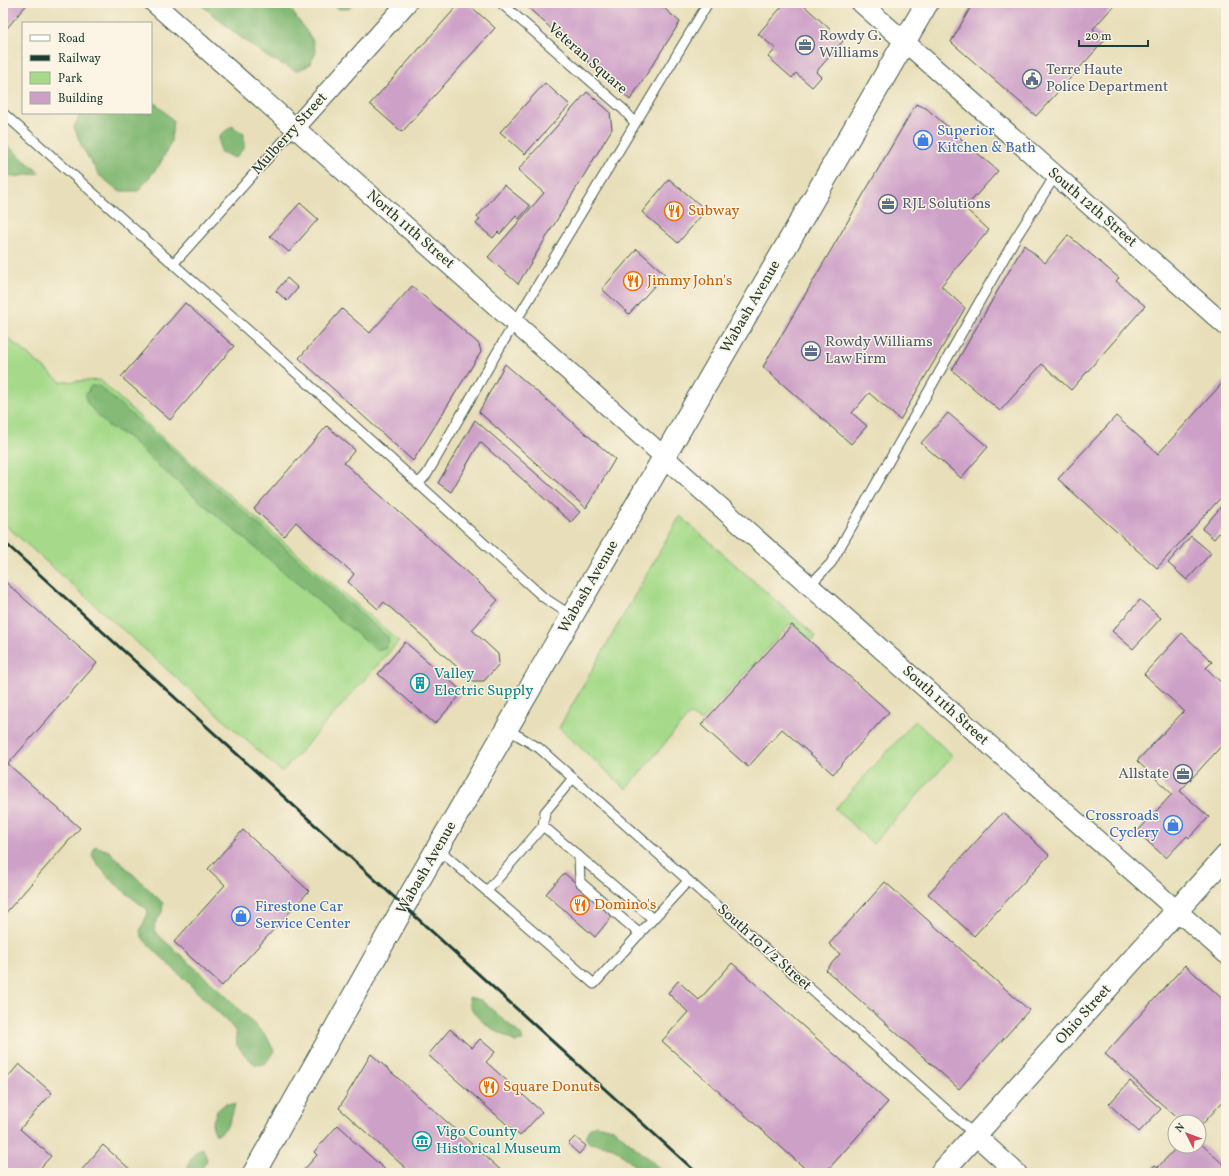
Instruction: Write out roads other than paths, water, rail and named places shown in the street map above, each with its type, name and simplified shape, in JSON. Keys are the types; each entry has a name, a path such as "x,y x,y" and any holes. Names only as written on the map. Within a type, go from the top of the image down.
{"main road":[{"name":"Wabash Avenue","path":"254,1173 507,729 927,3"},
{"name":"Ohio Street","path":"941,1173 1226,856"}],"street":[{"name":"North 11th Street","path":"154,3 515,323 664,458"},
{"name":"Mulberry Street","path":"295,128 407,3"},
{"name":"South 12th Street","path":"861,3 1226,326"},
{"name":"South 11th Street","path":"664,458 1176,912 1226,954"},
{"name":"South 10 1/2 Street","path":"975,1136 1016,1173"}],"lane":[{"name":"Veteran Square","path":"501,3 624,110 635,123"},
{"path":"418,484 427,474 515,323 708,3"},
{"path":"3,113 543,597 572,616"},
{"name":"Mulberry Street","path":"173,264 295,128"},
{"path":"809,586 830,563 1015,239 1056,176"},
{"name":"South 10 1/2 Street","path":"507,729 539,748 975,1136"},
{"path":"487,891 543,826 545,812 573,778"},
{"path":"543,826 653,920"},
{"path":"438,849 594,984 688,881"},
{"path":"579,856 580,882 640,934"}],"railway":[{"path":"3,541 697,1173"}],"place":[{"name":"Rowdy G. Williams","path":"805,45"},
{"name":"Terre Haute Police Department","path":"1032,79"},
{"name":"Superior Kitchen & Bath","path":"923,140"},
{"name":"RJL Solutions","path":"888,204"},
{"name":"Subway","path":"674,211"},
{"name":"Jimmy John's","path":"633,281"},
{"name":"Rowdy Williams Law Firm","path":"811,351"},
{"name":"Valley Electric Supply","path":"420,683"},
{"name":"Allstate","path":"1183,774"},
{"name":"Crossroads Cyclery","path":"1173,825"},
{"name":"Domino's","path":"580,905"},
{"name":"Firestone Car Service Center","path":"241,916"},
{"name":"Square Donuts","path":"489,1087"},
{"name":"Vigo County Historical Museum","path":"422,1141"}]}
